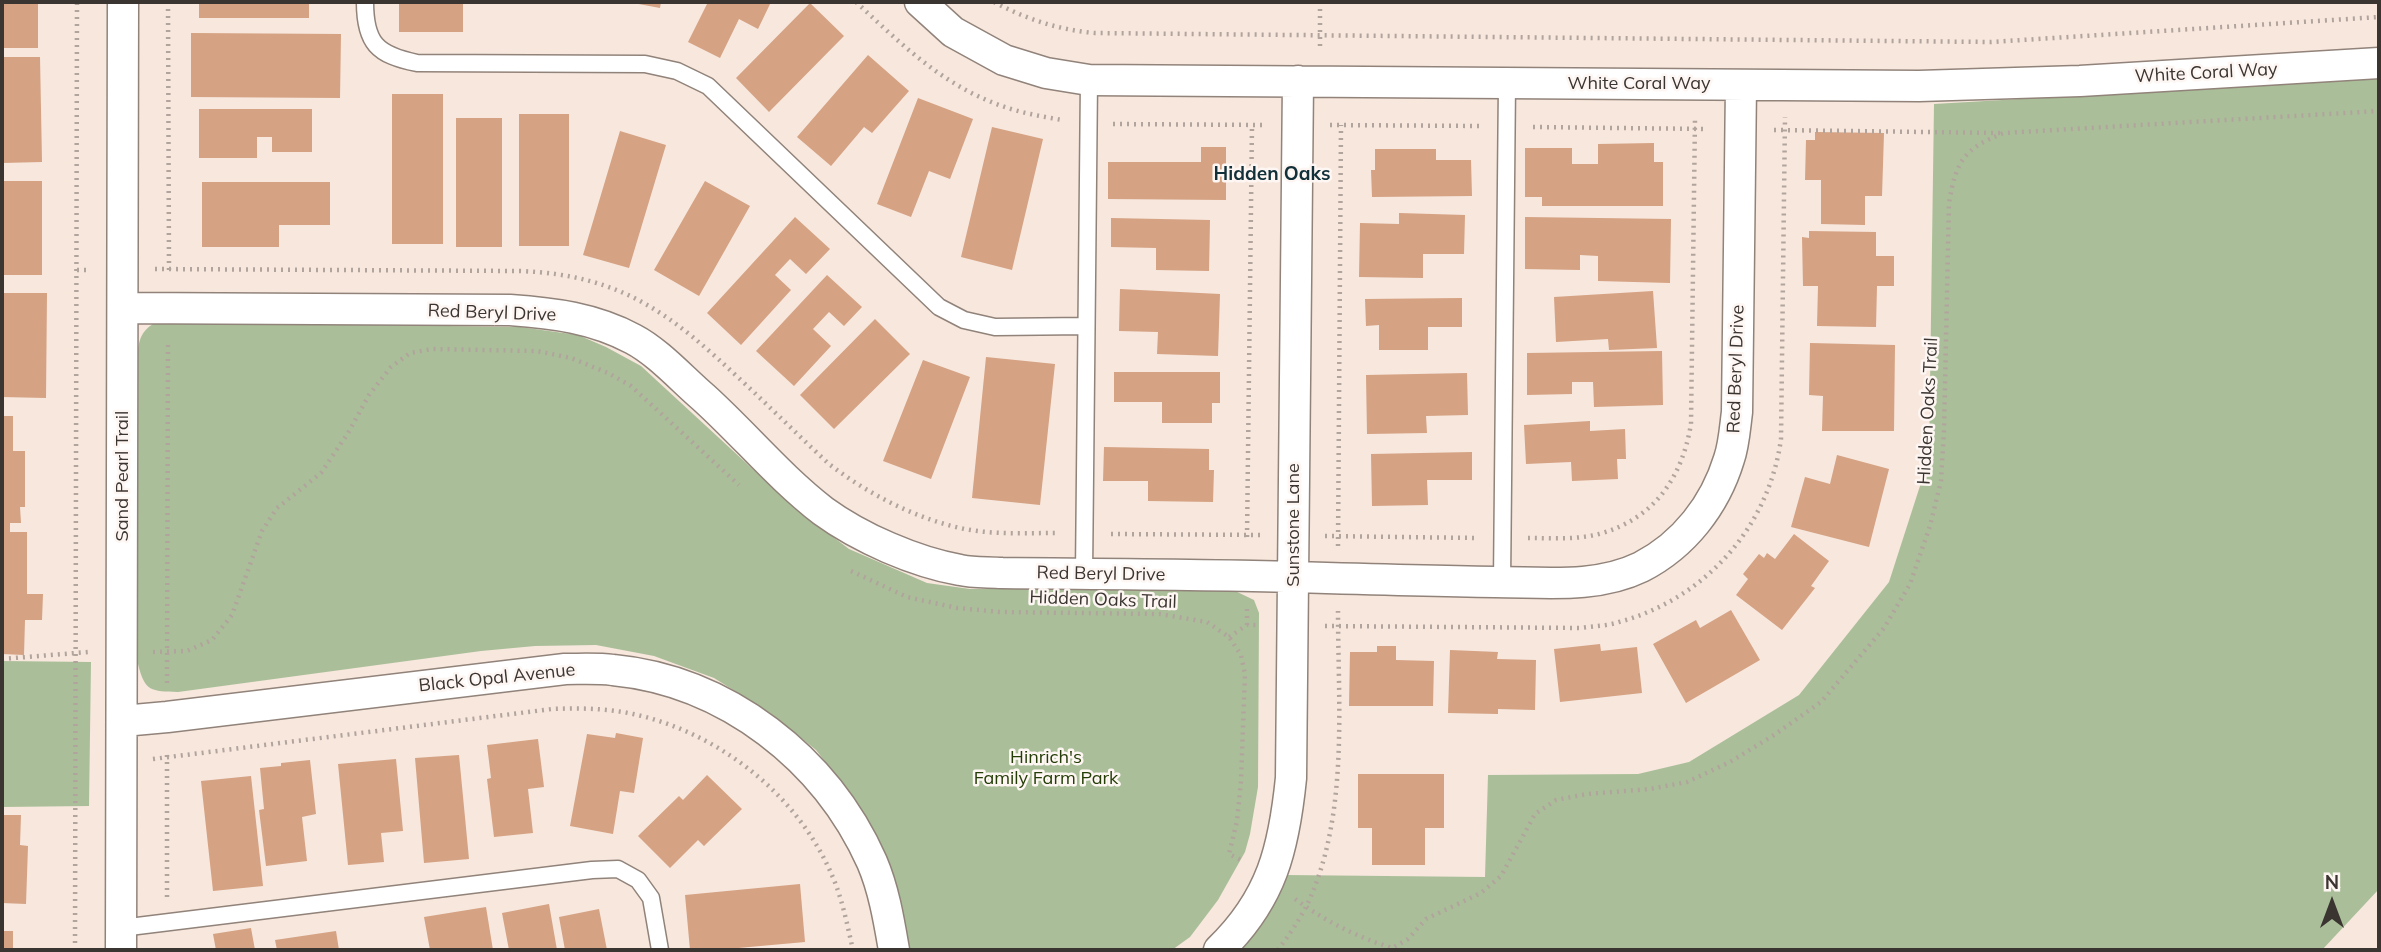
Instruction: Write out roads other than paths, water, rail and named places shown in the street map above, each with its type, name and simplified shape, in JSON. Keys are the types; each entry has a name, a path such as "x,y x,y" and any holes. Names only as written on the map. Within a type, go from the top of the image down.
{"street":[{"name":"Sand Pearl Trail","path":"121,939 123,2"},
{"name":"White Coral Way","path":"920,2 953,32 1004,60 1046,73 1089,80 2001,85 2379,63"},
{"name":"Sunstone Lane","path":"1219,950 1251,912 1270,880 1282,846 1292,778 1294,535 1309,81"},
{"name":"Red Beryl Drive","path":"124,308 510,310 553,313 593,322 635,340 669,366 792,484 824,511 861,535 905,554 960,570 1502,582 1604,580 1639,568 1664,553 1689,531 1712,500 1730,458 1737,412 1741,85"},
{"name":"Black Opal Avenue","path":"123,720 167,718 565,668 614,670 656,678 696,691 734,708 765,728 822,781 872,863 887,910 894,950"}],"lane":[{"path":"365,2 365,22 375,46 395,59 416,64 645,64 677,71 708,86 939,307 964,320 995,327 1086,326"},
{"path":"1084,574 1089,80"},
{"path":"1502,582 1507,83"},
{"path":"121,939 167,923 618,869 638,880 651,898 660,950"}],"district":[{"name":"Hidden Oaks","path":"1272,174"}],"park label":[{"name":"Hinrich's Family Farm Park","path":"1046,768"}]}
